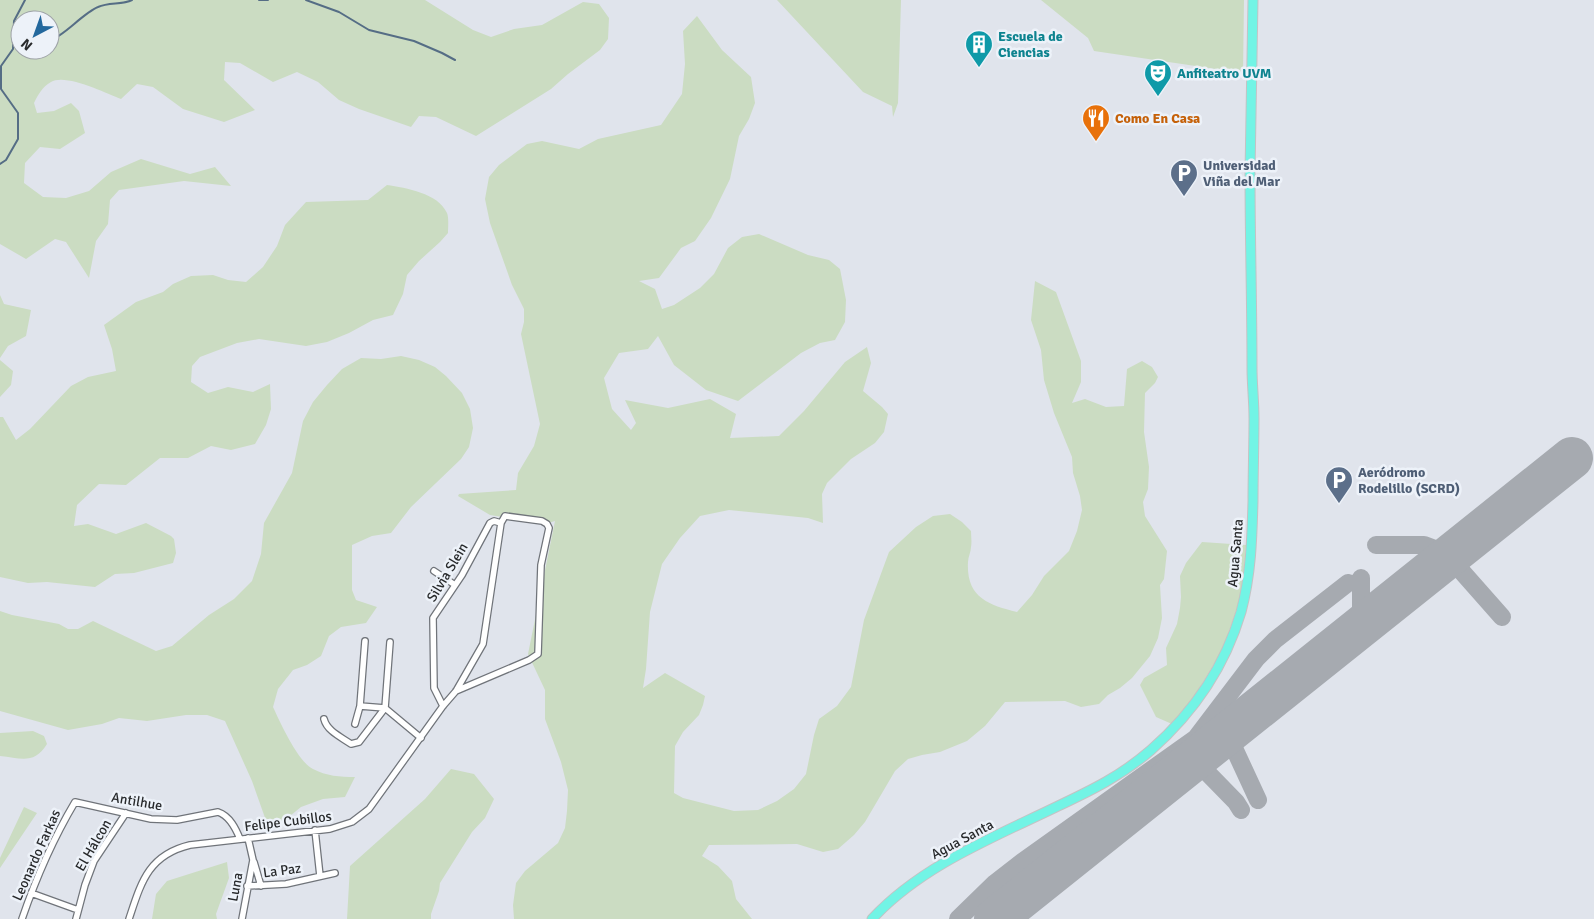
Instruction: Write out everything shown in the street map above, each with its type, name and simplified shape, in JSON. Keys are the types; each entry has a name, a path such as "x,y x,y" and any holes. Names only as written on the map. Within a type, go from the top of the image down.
{"main road":[{"name":"Agua Santa","path":"872,919 897,895 936,868 1122,773 1158,744 1189,712 1210,681 1228,649 1247,586 1252,544 1254,414 1250,173 1253,0"}],"street":[{"path":"504,516 542,521 549,528 541,565 538,654 456,691 483,644 501,523 504,516"},
{"name":"Silvia Slein","path":"443,706 434,688 433,618 455,585 490,523 494,521 501,523"},
{"path":"434,571 455,585"},
{"path":"355,724 360,706 365,642"},
{"path":"324,719 326,725 337,735 351,744 359,742 386,708 390,642"},
{"name":"Felipe Cubillos","path":"129,919 143,878 151,867 161,858 182,847 337,828 352,822 364,814 456,691"},
{"path":"360,706 386,708 421,738"},
{"name":"Antilhue","path":"75,802 151,819 177,820 218,812 235,827 240,839"},
{"name":"Leonardo Farkas","path":"22,919 51,847 75,802"},
{"name":"El Hálcon","path":"76,919 84,885 94,861 126,813"},
{"name":"La Paz","path":"315,830 320,876"},
{"name":"Luna","path":"248,838 261,886"},
{"name":"Luna","path":"242,919 253,860"},
{"name":"La Paz","path":"247,886 286,884 335,872"},
{"path":"31,893 78,910"}],"green space":[{"path":"0,0 425,0 473,30 491,37 514,29 542,25 583,2 599,4 609,18 608,39 600,50 551,89 476,136 436,117 419,116 411,127 339,100 318,82 297,72 273,82 240,63 225,62 224,80 255,110 224,122 183,109 153,87 137,84 121,99 75,82 57,80 51,82 43,89 34,103 37,113 54,111 71,103 79,111 85,133 60,149 40,147 25,163 24,183 43,197 66,198 89,191 111,172 141,159 190,174 215,167 231,186 184,181 119,190 110,200 108,224 96,241 89,278 66,242 55,239 26,259 0,244"},
{"path":"777,0 901,0 898,103 893,117 892,106 863,92"},
{"path":"1041,0 1244,0 1243,73 1094,51 1088,38"},
{"path":"697,16 722,50 751,77 755,103 749,119 739,136 730,179 711,218 695,241 681,248 659,278 639,281 655,289 662,309 674,305 700,288 714,274 728,248 742,237 759,234 808,255 829,260 840,269 846,300 845,322 835,340 820,343 801,353 738,401 706,390 674,365 658,336 648,349 619,353 604,378 612,409 631,430 636,423 625,400 668,408 710,399 736,414 730,438 779,436 804,411 845,362 867,347 871,363 863,391 888,414 884,432 875,443 851,459 827,483 822,494 823,523 808,518 729,510 700,516 680,538 662,564 650,612 643,688 665,673 705,696 699,715 683,732 675,746 674,793 683,798 734,811 758,810 777,801 794,789 806,774 819,719 837,706 851,687 864,620 889,552 916,527 933,516 950,514 971,531 968,574 971,584 981,598 997,606 1017,612 1032,595 1044,576 1069,551 1077,531 1082,510 1073,473 1072,457 1054,413 1044,380 1041,350 1031,320 1035,281 1056,292 1081,361 1081,382 1072,403 1085,399 1106,407 1124,406 1127,369 1142,361 1152,367 1158,377 1145,393 1144,432 1149,467 1148,489 1143,502 1145,516 1167,551 1164,579 1160,585 1162,618 1158,638 1150,656 1132,678 1099,704 1081,707 1065,701 1005,702 985,726 967,741 940,752 908,759 895,771 865,822 838,849 823,852 797,844 709,845 702,856 718,866 732,881 736,899 752,919 514,919 513,905 516,883 525,871 558,843 565,828 568,790 561,762 545,719 545,690 528,654 555,521 545,524 490,515 458,496 459,494 516,490 518,473 534,446 540,424 521,334 524,322 524,309 512,285 490,223 485,199 489,177 499,165 527,144 542,141 579,149 598,139 661,125 682,94 685,64 683,31"},
{"path":"387,185 429,196 443,206 448,220 448,233 407,275 403,294 393,315 373,320 327,342 306,346 259,339 237,343 200,357 192,366 191,382 208,393 228,387 253,392 270,384 271,409 266,425 255,444 231,450 211,446 188,458 160,458 126,485 99,484 77,505 74,526 88,524 116,534 146,523 171,536 174,539 176,553 173,563 134,573 115,574 95,587 47,582 28,583 0,577 0,417 3,417 16,440 30,429 71,386 88,377 116,371 112,349 104,325 136,302 163,292 173,284 191,276 213,275 228,280 246,282 263,267 277,246 285,225 306,202 368,200"},
{"path":"0,295 4,304 31,310 26,336 8,346 0,358"},
{"path":"401,356 419,360 435,367 462,393 470,409 473,428 469,447 461,459 411,507 391,533 372,536 352,545 352,590 356,600 377,607 366,623 341,627 329,636 321,656 307,665 293,670 278,689 273,707 290,741 307,765 328,775 355,777 345,797 323,799 301,807 285,820 269,829 252,781 225,721 207,715 186,715 147,721 119,718 102,724 68,730 0,711 0,611 59,624 68,629 78,629 93,621 156,651 172,646 209,615 234,599 252,581 261,554 264,523 292,473 303,421 313,402 342,369 361,358 381,359"},
{"path":"0,360 13,371 11,385 0,397"},
{"path":"1202,542 1246,545 1243,585 1223,649 1188,707 1172,724 1156,717 1140,685 1144,678 1167,665 1166,648 1177,624 1180,608 1180,576 1186,563"},
{"path":"33,731 44,736 47,744 37,755 26,759 0,756 0,733"},
{"path":"451,769 474,774 494,799 485,818 472,832 440,883 431,919 347,919 350,866 425,799"},
{"path":"24,807 37,813 0,868 0,858"},
{"path":"227,862 229,878 216,914 217,919 152,919 156,894 167,881"}],"waterway":[{"path":"0,164 6,160 18,139 18,113 1,89 1,66 13,49 14,21 25,0"},
{"path":"60,35 98,7 132,0"},
{"path":"259,0 268,0"},
{"path":"306,0 339,12 369,30 414,41 455,60"}],"taxiway":[{"path":"1376,545 1424,545 1432,548 1444,562"},
{"path":"1449,557 1502,617"},
{"path":"1361,578 1361,627"},
{"path":"958,919 995,883 1022,862 1196,738 1256,659 1275,640 1348,583"},
{"path":"1227,733 1258,800"},
{"path":"1194,759 1236,802 1241,810"}],"runway":[{"path":"995,919 1572,458"}],"place":[{"name":"Escuela de Ciencias","path":"979,68"},
{"name":"Anfiteatro UVM","path":"1158,97"},
{"name":"Como En Casa","path":"1096,142"},
{"name":"Universidad Viña del Mar","path":"1184,197"},
{"name":"Aeródromo Rodelillo (SCRD)","path":"1339,504"}]}
